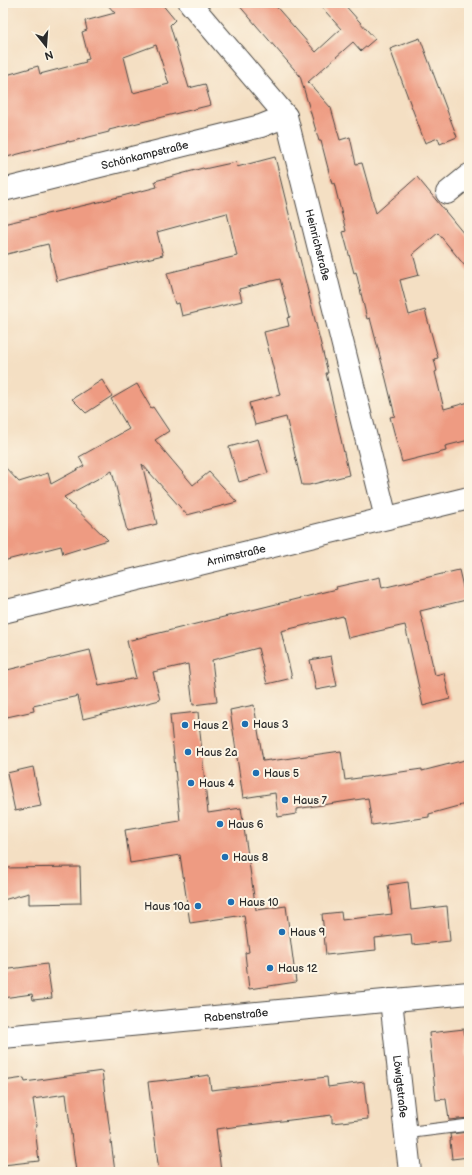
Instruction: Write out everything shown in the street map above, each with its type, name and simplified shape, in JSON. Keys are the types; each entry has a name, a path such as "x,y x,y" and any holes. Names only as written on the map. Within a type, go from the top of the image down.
{"street":[{"name":"Heinrichstraße","path":"190,3 286,116 386,518"},
{"name":"Schönkampstraße","path":"3,190 261,126 286,116"},
{"path":"447,194 469,175"},
{"name":"Arnimstraße","path":"3,612 469,498"},
{"name":"Rabenstraße","path":"3,1037 469,993"},
{"name":"Löwigtstraße","path":"391,1000 410,1172"}],"lane":[{"path":"405,1133 469,1125"}],"building":[{"path":"106,3 161,3 175,20 170,25 189,88 205,84 211,105 3,158 3,76 38,66 40,74 86,62 85,60 89,59 82,32 87,30 85,21 115,13","holes":["156,45 169,84 133,93 124,57"]},
{"path":"237,3 273,3 316,52 341,29 318,3 343,3 375,39 361,51 353,42 308,82 331,108 340,140 350,137 356,164 362,163 376,213 417,177 469,240 469,271 438,233 413,254 419,275 400,280 409,315 425,310 438,358 434,359 437,371 435,372 444,409 469,402 469,440 445,446 446,451 402,462 390,417 395,416 370,318 367,319 356,272 354,273 343,232 346,231 334,183 332,184 321,141 319,141 300,76"},
{"path":"420,38 457,137 440,144 438,138 425,143 390,49"},
{"path":"275,157 328,373 326,373 349,475 309,485 302,485 286,417 255,425 249,403 280,395 264,332 289,326 287,318 290,317 280,279 239,289 242,301 182,316 179,303 175,304 167,273 237,256 227,213 157,232 163,255 57,281 48,244 3,255 3,224 157,187 155,181 203,168 236,162 237,167"},
{"path":"102,380 112,396 86,413 72,399"},
{"path":"137,384 151,408 153,407 169,431 155,440 193,485 209,472 237,502 187,515 142,464 157,524 127,531 112,471 64,497 108,540 63,554 61,546 3,561 3,465 19,482 48,473 51,484 84,466 79,457 129,429 111,399"},
{"path":"258,439 268,473 239,482 229,447"},
{"path":"459,570 466,600 420,611 435,675 444,673 450,699 423,706 405,625 348,638 343,616 281,631 292,678 267,684 258,648 212,660 217,702 193,705 188,664 153,672 160,700 83,719 78,696 33,706 34,711 7,717 3,701 3,671 90,650 99,686 136,678 127,641 380,577 382,588"},
{"path":"331,656 337,686 316,690 310,660"},
{"path":"254,705 263,761 341,751 345,780 422,769 422,771 469,759 469,803 429,814 429,817 372,825 368,798 296,809 296,814 278,817 275,793 243,798 230,710"},
{"path":"198,712 208,813 241,808 256,910 286,906 296,982 249,989 245,953 249,952 244,915 190,923 180,855 130,863 125,830 180,821 170,715"},
{"path":"33,767 41,806 15,811 7,773"},
{"path":"80,867 81,903 29,904 29,893 3,900 3,868"},
{"path":"408,882 411,910 447,906 450,941 412,945 411,934 375,938 376,950 326,955 322,914 341,912 342,920 392,914 388,885"},
{"path":"47,964 52,998 33,1000 32,994 3,998 3,970"},
{"path":"464,1029 469,1074 469,1118 449,1120 446,1099 436,1100 429,1033"},
{"path":"102,1071 115,1172 76,1172 66,1094 33,1099 37,1126 35,1129 39,1161 3,1165 3,1081 24,1078 25,1082"},
{"path":"209,1075 211,1090 327,1077 328,1087 364,1082 368,1119 332,1123 332,1115 216,1129 221,1172 159,1172 148,1082"},
{"path":"469,1132 469,1157 452,1159 450,1134"}],"place":[{"name":"Haus 3","path":"245,724"},
{"name":"Haus 2","path":"185,725"},
{"name":"Haus 2a","path":"188,752"},
{"name":"Haus 5","path":"256,773"},
{"name":"Haus 4","path":"191,783"},
{"name":"Haus 7","path":"285,800"},
{"name":"Haus 6","path":"220,824"},
{"name":"Haus 8","path":"225,857"},
{"name":"Haus 10","path":"231,902"},
{"name":"Haus 10a","path":"198,906"},
{"name":"Haus 9","path":"282,932"},
{"name":"Haus 12","path":"270,968"}]}
